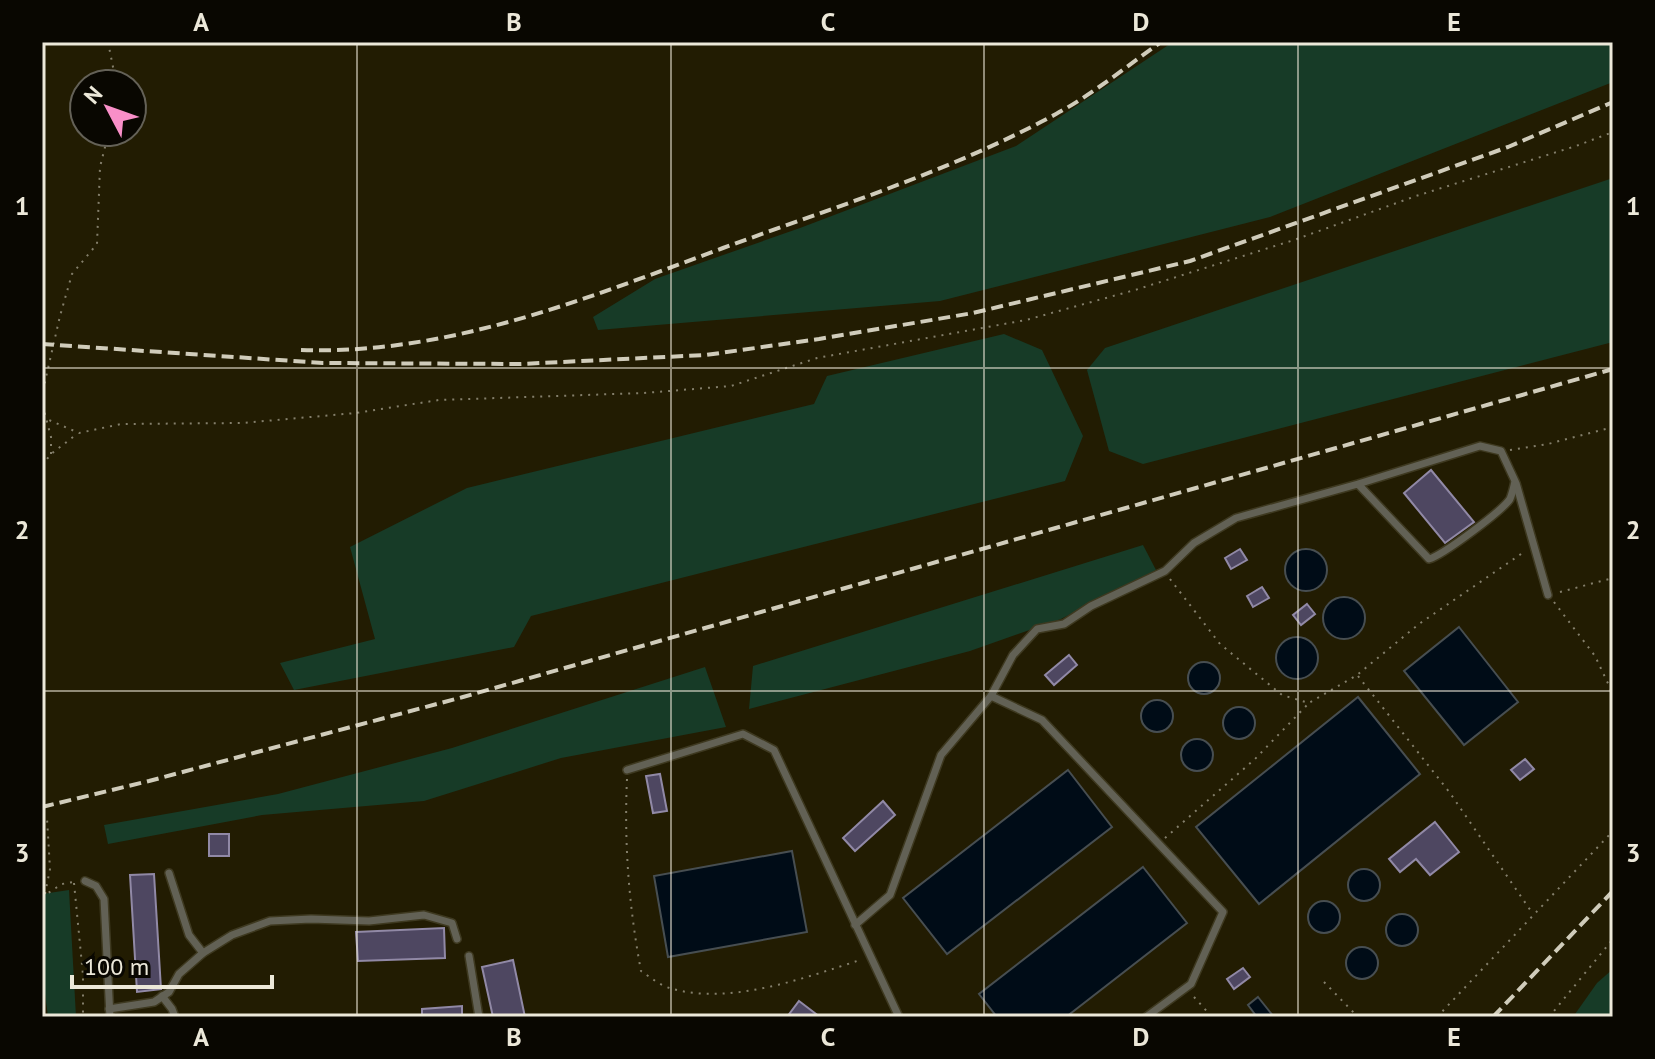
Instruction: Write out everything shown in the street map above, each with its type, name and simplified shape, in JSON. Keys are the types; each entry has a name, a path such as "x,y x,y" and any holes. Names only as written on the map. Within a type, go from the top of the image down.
{"lane":[{"path":"855,925 890,895 941,755 991,696 1013,655 1037,629 1064,624 1091,606 1165,571 1194,543 1236,518 1480,446 1501,451 1515,481 1548,595"},
{"path":"1358,484 1429,559 1441,554 1500,509 1510,498 1515,481"},
{"path":"991,696 1042,720 1223,912 1191,984 1146,1017"},
{"path":"627,770 743,734 774,750 899,1017"},
{"path":"169,873 189,935 203,953"},
{"path":"85,881 96,886 104,899 110,1013 154,1002 169,992 179,974 203,953 232,935 270,921 369,921 424,915 452,923 457,939"},
{"path":"469,956 479,1017"},
{"path":"162,996 175,1017"}],"path":[{"path":"108,42 113,68"},
{"path":"42,465 51,454 79,433 121,424 242,423 356,413 439,400 644,393 731,386 817,358 1026,320 1135,290 1294,240 1416,196 1613,132"},
{"path":"51,454 51,437 42,403 44,386 72,274 97,244 100,167 105,148"},
{"path":"44,418 79,433"},
{"path":"1501,451 1548,444 1613,427"},
{"path":"1158,844 1255,759 1309,703 1357,675 1419,624 1534,546"},
{"path":"1165,571 1220,644 1282,695 1309,703"},
{"path":"1613,578 1548,595 1595,656 1613,694"},
{"path":"1357,675 1450,793 1533,914"},
{"path":"627,770 625,831 631,920 641,971 671,989 723,994 783,983 870,956"},
{"path":"44,896 50,869 47,818"},
{"path":"1437,1017 1613,831"},
{"path":"44,896 62,884 74,881 83,975 83,1017"},
{"path":"1549,1017 1613,939"},
{"path":"1324,982 1358,1017"},
{"path":"1186,988 1212,1017"}],"green space":[{"path":"1173,42 1613,42 1613,82 1270,217 940,301 598,330 593,317 655,279 1016,146"},
{"path":"1613,178 1613,342 1143,464 1109,451 1087,370 1105,348"},
{"path":"1004,334 1042,350 1083,436 1065,481 531,616 514,647 294,690 280,663 375,639 350,547 467,488 814,404 827,376"},
{"path":"1143,545 1156,570 1061,619 970,651 749,709 753,666"},
{"path":"705,667 726,727 561,758 424,801 262,815 108,844 104,825 278,794 452,748"},
{"path":"69,890 76,1017 48,1017 42,970 42,894"},
{"path":"1613,969 1613,1017 1573,1017 1597,983"}],"shaded area":[{"path":"1306,549 1321,555 1327,570 1321,585 1306,591 1291,585 1285,570 1291,555"},
{"path":"1344,597 1359,603 1365,618 1359,633 1344,639 1329,633 1323,618 1329,603"},
{"path":"1459,627 1518,702 1464,745 1404,671"},
{"path":"1297,637 1312,643 1318,658 1312,673 1297,679 1282,673 1276,658 1282,643"},
{"path":"1204,662 1215,667 1220,678 1215,689 1204,694 1193,689 1188,678 1193,667"},
{"path":"1358,697 1420,774 1259,904 1196,827"},
{"path":"1157,700 1168,705 1173,716 1168,727 1157,732 1146,727 1141,716 1146,705"},
{"path":"1239,707 1250,712 1255,723 1250,734 1239,739 1228,734 1223,723 1228,712"},
{"path":"1197,739 1208,744 1213,755 1208,766 1197,771 1186,766 1181,755 1186,744"},
{"path":"1068,770 1112,827 947,954 903,898"},
{"path":"792,851 807,932 668,957 654,876"},
{"path":"1143,867 1187,923 1066,1017 997,1017 979,994"},
{"path":"1364,869 1375,874 1380,885 1375,896 1364,901 1353,896 1348,885 1353,874"},
{"path":"1324,901 1335,906 1340,917 1335,928 1324,933 1313,928 1308,917 1313,906"},
{"path":"1402,914 1413,919 1418,930 1413,941 1402,946 1391,941 1386,930 1391,919"},
{"path":"1362,947 1373,952 1378,963 1373,974 1362,979 1351,974 1346,963 1351,952"},
{"path":"1258,997 1274,1017 1257,1017 1248,1005"}],"building":[{"path":"1431,470 1474,522 1445,543 1404,493"},
{"path":"1240,549 1247,560 1231,569 1225,558"},
{"path":"1262,587 1269,598 1253,607 1247,596"},
{"path":"1307,604 1315,614 1301,625 1293,615"},
{"path":"1069,655 1077,665 1054,685 1045,675"},
{"path":"1525,759 1534,769 1520,780 1511,770"},
{"path":"660,774 667,811 653,813 646,776"},
{"path":"883,801 895,815 855,851 843,838"},
{"path":"1435,822 1459,852 1430,875 1416,859 1400,872 1389,859"},
{"path":"209,834 229,834 229,856 209,856"},
{"path":"154,874 161,989 137,992 130,875"},
{"path":"444,928 445,958 358,961 356,932"},
{"path":"513,960 525,1017 493,1017 482,967"},
{"path":"1243,968 1250,977 1234,989 1227,979"},
{"path":"799,1001 820,1017 787,1017"},
{"path":"462,1006 462,1017 422,1017 422,1009"}],"railway":[{"path":"301,350 356,349 464,333 517,320 621,286 892,187 975,153 1070,106 1161,42"},
{"path":"42,344 323,363 521,364 706,355 819,339 973,313 1190,261 1508,147 1613,102"},
{"path":"42,807 463,697 1613,369"},
{"path":"1493,1017 1613,891"}]}
